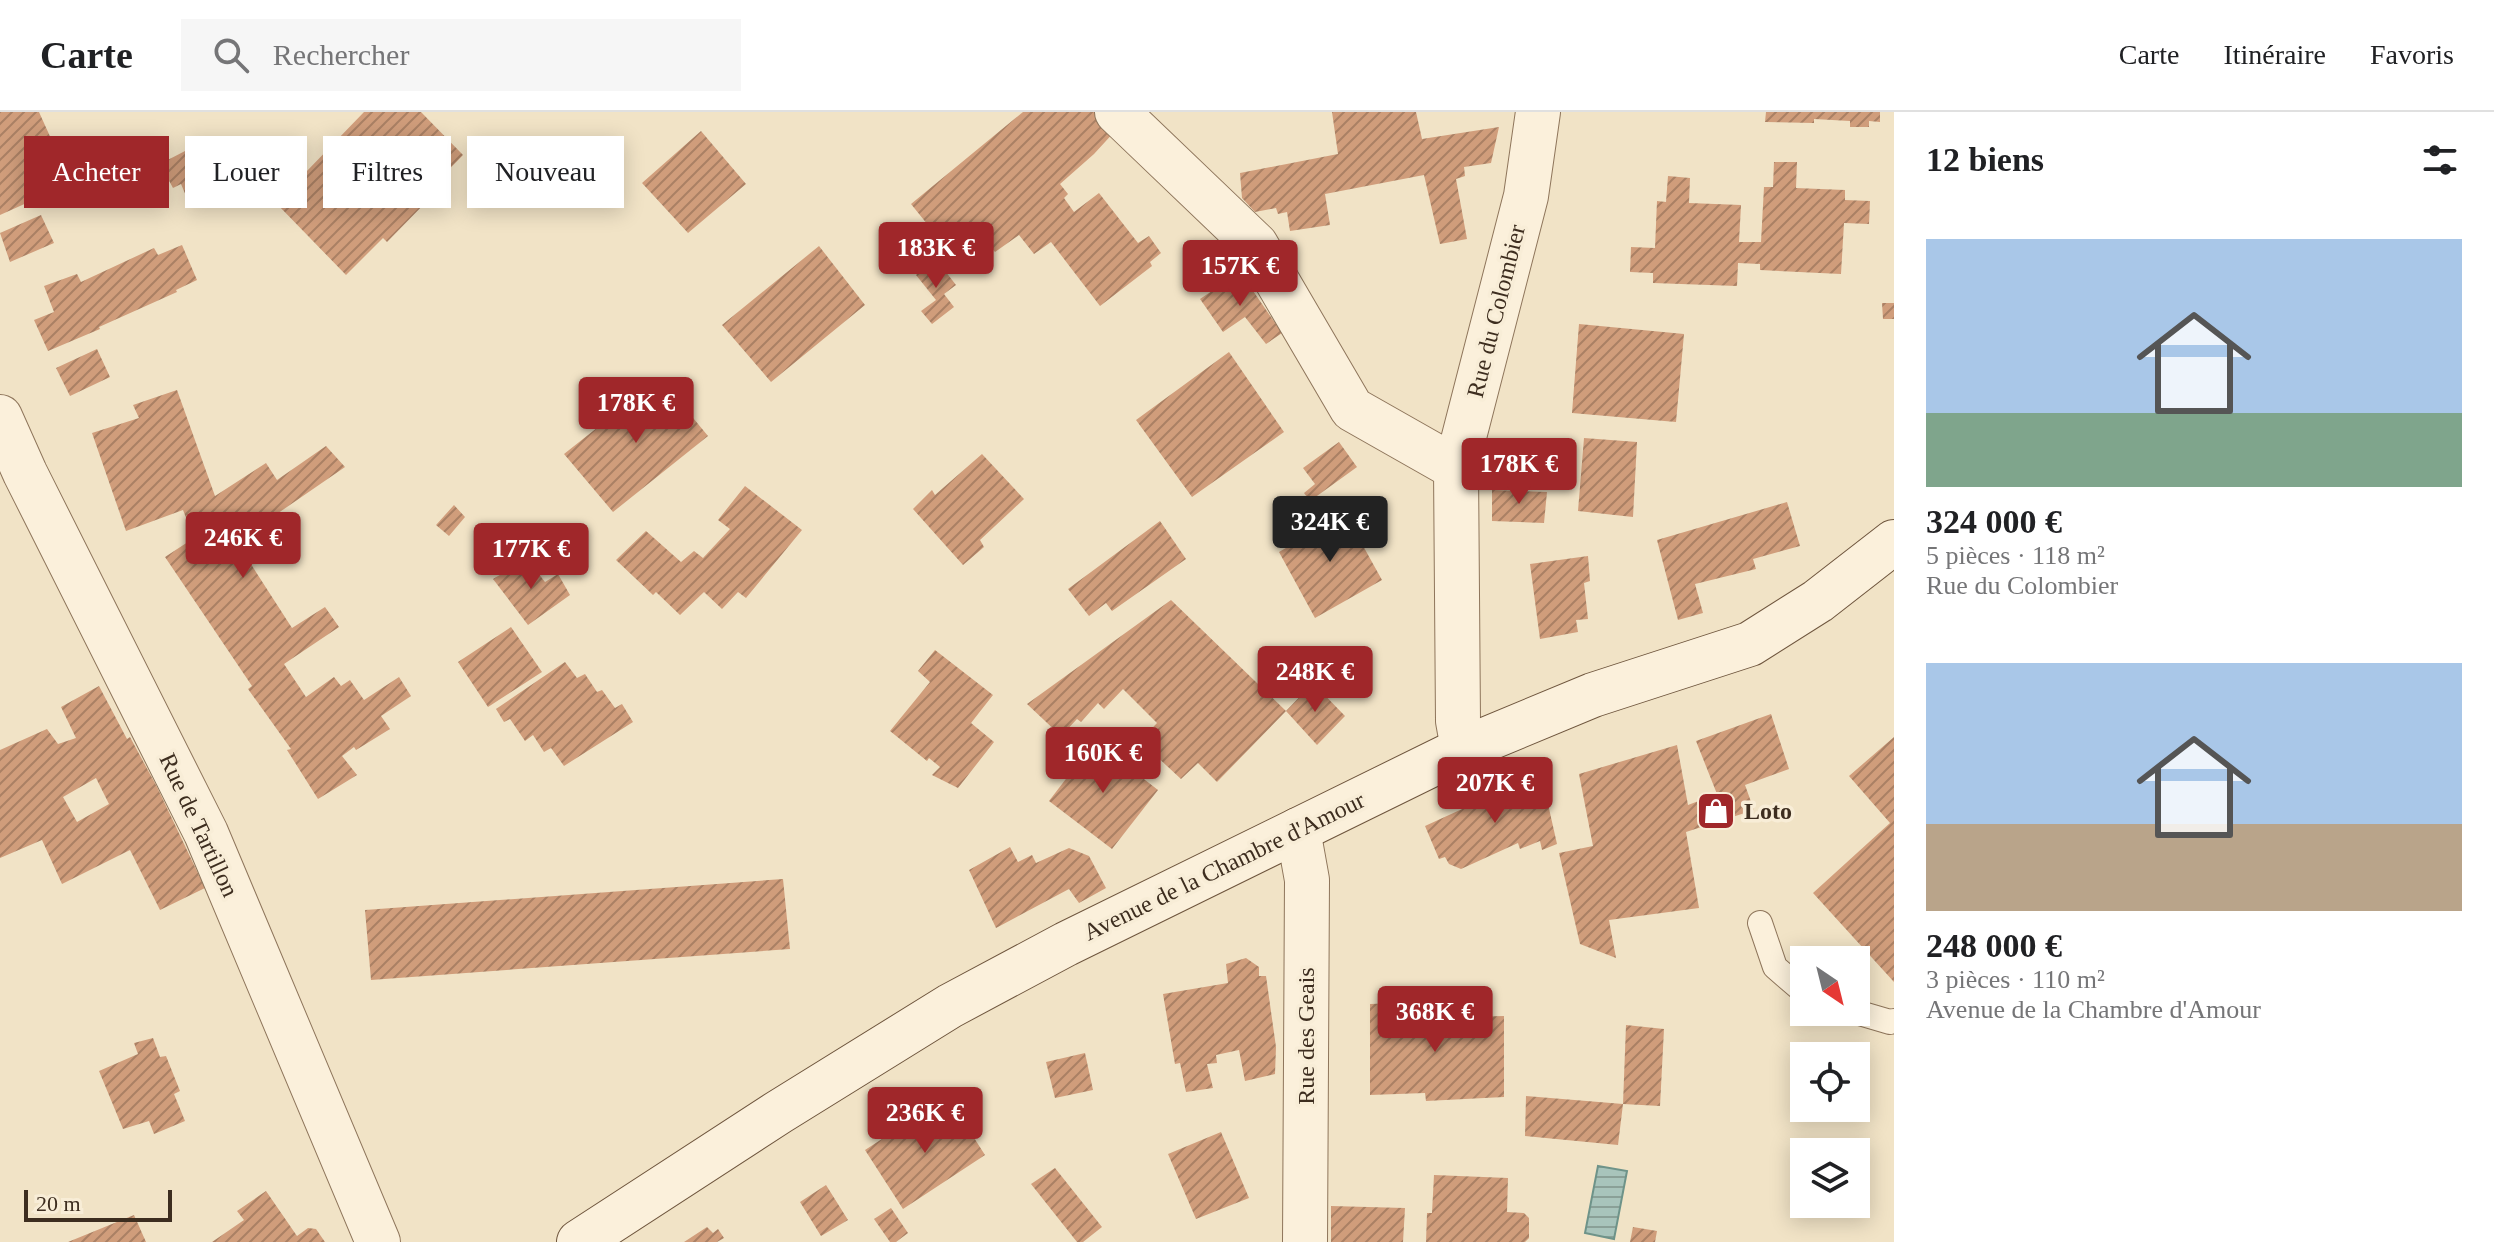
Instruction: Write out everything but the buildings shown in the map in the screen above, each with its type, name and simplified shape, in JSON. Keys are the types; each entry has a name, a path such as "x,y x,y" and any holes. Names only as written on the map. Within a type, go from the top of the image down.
{"street":[{"path":"1117,112 1256,245 1352,409 1456,468"},
{"name":"Rue du Colombier","path":"1463,749 1458,721 1456,468 1526,196 1538,112"},
{"name":"Rue de Tartillon","path":"0,417 25,473 206,833 378,1242"},
{"name":"Avenue de la Chambre d'Amour","path":"579,1242 950,1006 1066,944 1463,749 1593,695 1750,644 1818,601 1894,542"},
{"name":"Rue des Geais","path":"1298,830 1307,880 1305,1242"}],"lane":[{"path":"1760,923 1775,967 1790,980"},
{"path":"1870,1016 1894,1021"}],"water":[{"path":"1598,1166 1627,1171 1614,1239 1585,1233"}],"place":[{"name":"Loto","path":"1716,811"}]}
